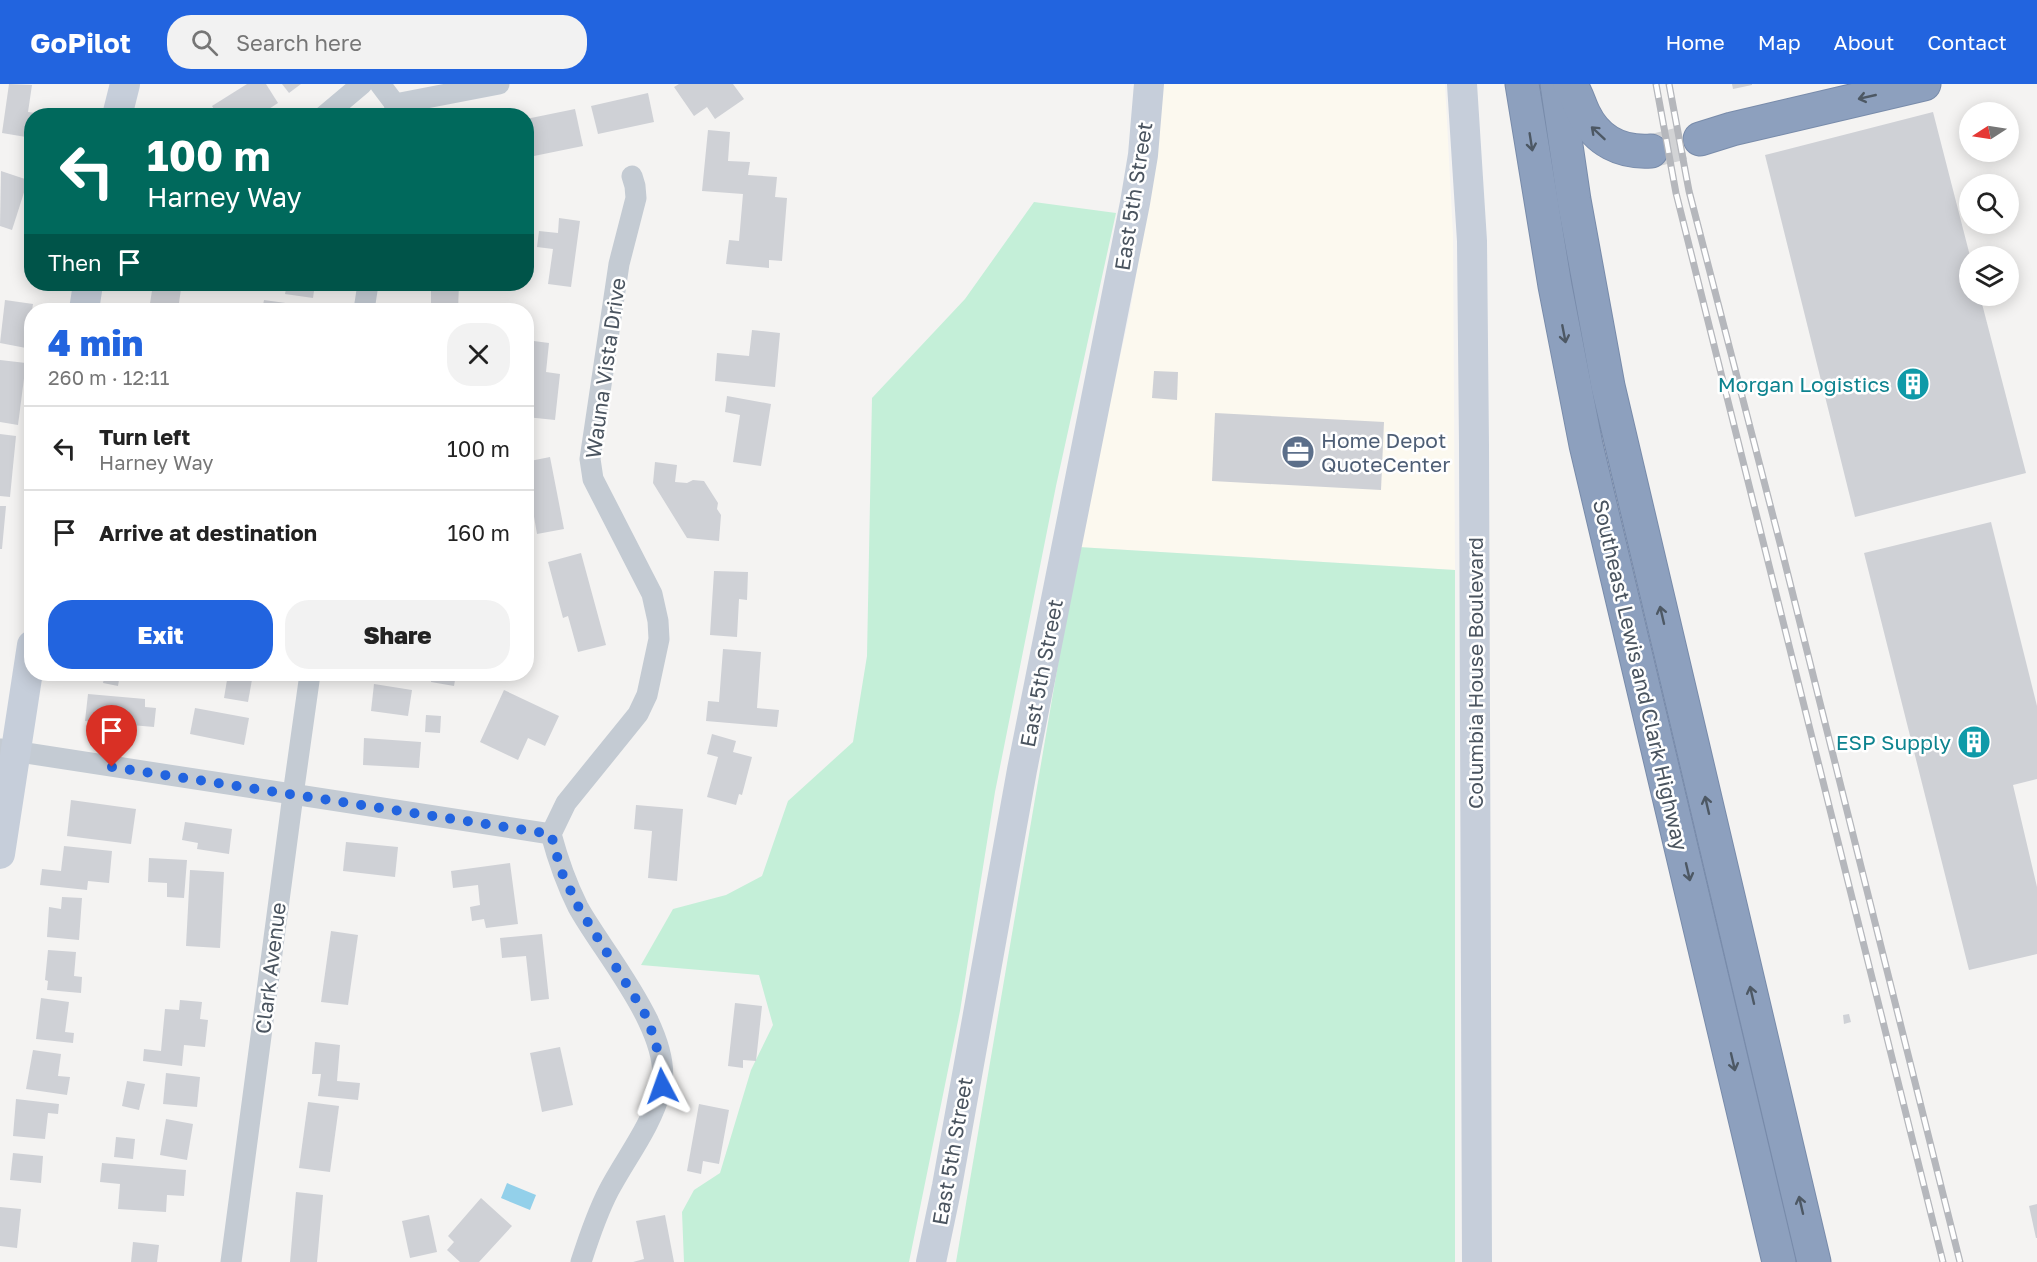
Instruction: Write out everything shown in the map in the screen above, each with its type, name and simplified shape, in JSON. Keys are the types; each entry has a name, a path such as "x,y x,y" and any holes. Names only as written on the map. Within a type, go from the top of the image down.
{"highway":[{"name":"Southeast Lewis and Clark Highway","path":"1522,84 1555,286 1586,446 1779,1262"},
{"name":"Southeast Lewis and Clark Highway","path":"1557,84 1574,200 1608,386 1814,1262"},
{"path":"1570,84 1590,125 1611,145 1628,150 1651,151"},
{"path":"1700,139 1732,129 1924,84"}],"street":[{"path":"119,108 125,84"},
{"path":"334,108 362,84"},
{"path":"380,84 393,108"},
{"path":"402,108 499,84"},
{"name":"East 5th Street","path":"931,1262 947,1186 1022,770 1136,203 1149,84"},
{"name":"Columbia House Boulevard","path":"1462,84 1472,241 1474,388 1477,1262"},
{"name":"Wauna Vista Drive","path":"551,834 566,803 638,714 646,695 659,639 652,594 593,479 590,459 618,264 636,198 632,176"},
{"path":"0,854 7,750 24,679"},
{"name":"Clark Avenue","path":"231,1262 309,681"},
{"path":"7,750 551,834 561,871 579,908 644,1012 655,1036 661,1060 662,1086 654,1111 643,1135 609,1189 596,1217 581,1262"}],"shaded area":[{"path":"1163,84 1445,84 1453,235 1455,570 1078,547 1130,312 1157,146"}],"green space":[{"path":"1034,202 1116,213 1056,486 995,792 960,1011 909,1262 684,1262 682,1212 694,1190 720,1173 751,1070 773,1025 759,975 641,965 673,909 726,895 762,876 788,801 853,742 867,656 872,398 965,299"},
{"path":"1078,547 1455,570 1455,1262 956,1262"}],"water":[{"path":"507,1183 536,1195 530,1210 501,1198"}],"building":[{"path":"9,84 32,85 29,108 24,108 24,137 2,133"},
{"path":"247,84 266,84 278,103 270,108 213,108 212,106"},
{"path":"282,84 301,84 289,93"},
{"path":"679,84 733,84 744,99 715,119 707,107 694,116 674,87"},
{"path":"1732,84 1752,84 1752,85 1733,89"},
{"path":"648,93 654,122 598,134 591,106"},
{"path":"575,109 583,146 534,156 534,117"},
{"name":"Morgan Logistics","path":"1933,112 1959,213 1959,234 1964,234 1967,246 1959,246 1959,306 1983,306 2026,473 1855,517 1765,155"},
{"path":"708,130 730,132 728,161 750,162 748,175 777,177 775,197 787,198 782,261 769,260 769,268 726,264 729,240 739,241 743,194 702,191"},
{"path":"1,171 24,179 24,192 12,230 0,226"},
{"path":"559,218 580,221 571,287 548,284 553,249 537,247 539,231 558,233"},
{"path":"152,291 181,291 179,303 150,303"},
{"path":"286,291 314,291 313,298 285,294"},
{"path":"431,291 459,291 458,303 431,303"},
{"path":"5,300 26,303 24,303 24,348 0,343"},
{"path":"264,300 286,303 263,303"},
{"path":"752,330 780,333 775,387 715,381 717,353 749,356"},
{"path":"534,341 549,343 546,372 560,374 555,420 534,418"},
{"path":"0,360 24,363 18,425 0,422"},
{"path":"1154,371 1178,372 1177,400 1152,398"},
{"path":"727,396 771,404 761,466 733,462 740,415 725,412"},
{"name":"Home Depot QuoteCenter","path":"1215,413 1384,422 1381,490 1212,481"},
{"path":"0,434 16,436 10,497 0,496"},
{"path":"550,457 564,529 537,534 534,517 534,460"},
{"path":"655,462 677,465 675,482 704,481 718,503 717,509 721,515 719,541 687,538 653,483"},
{"path":"0,506 6,506 2,549 0,549"},
{"name":"ESP Supply","path":"1991,522 2037,706 2037,779 2013,785 2037,887 2037,954 1969,970 1864,553"},
{"path":"581,553 606,645 578,652 568,616 563,618 548,562"},
{"path":"714,571 748,572 747,600 739,599 737,637 710,635"},
{"path":"723,649 761,652 757,708 779,710 777,727 706,721 708,701 719,702"},
{"path":"103,681 119,681 118,686 103,683"},
{"path":"227,681 252,681 248,702 224,698"},
{"path":"431,681 455,681 454,686"},
{"path":"374,684 412,690 408,716 371,711"},
{"path":"504,690 559,716 545,746 528,738 518,760 480,742"},
{"path":"88,694 145,699 145,707 156,708 154,727 85,721"},
{"path":"195,708 249,718 244,745 190,734"},
{"path":"426,715 441,716 440,733 425,732"},
{"path":"712,734 736,741 733,752 752,757 742,795 739,794 736,805 707,797 718,757 707,754"},
{"path":"364,738 421,742 419,768 363,765"},
{"path":"71,800 136,809 131,844 67,836"},
{"path":"636,805 683,809 677,881 648,878 652,831 634,829"},
{"path":"185,822 232,829 229,854 197,849 198,843 182,840"},
{"path":"346,842 398,847 395,877 343,871"},
{"path":"64,846 112,851 109,883 88,881 87,890 40,885 42,869 61,871"},
{"path":"149,858 187,860 184,898 167,897 167,883 148,882"},
{"path":"510,863 518,924 486,928 484,919 472,921 470,907 480,905 478,885 453,888 451,871"},
{"path":"190,870 224,872 220,948 186,946"},
{"path":"62,897 82,898 79,940 47,937 49,907 61,909"},
{"path":"331,931 358,935 348,1005 321,1002"},
{"path":"542,934 549,999 531,1001 526,956 502,958 500,938"},
{"path":"48,950 76,952 74,976 82,977 81,993 47,990 48,981 45,980"},
{"path":"41,998 69,1002 65,1032 74,1033 73,1043 36,1039"},
{"path":"180,1000 202,1002 200,1019 208,1020 205,1047 184,1045 182,1066 143,1061 144,1049 161,1051 165,1009 179,1010"},
{"path":"735,1003 762,1006 756,1061 743,1060 743,1068 728,1066"},
{"path":"1849,1014 1851,1022 1844,1024 1843,1015"},
{"path":"315,1042 340,1045 337,1081 360,1083 358,1100 318,1096 321,1074 312,1074"},
{"path":"560,1047 573,1105 542,1112 530,1053"},
{"path":"33,1050 61,1054 58,1076 70,1077 67,1095 26,1089"},
{"path":"166,1073 200,1077 197,1107 163,1104"},
{"path":"127,1081 145,1084 139,1110 122,1106"},
{"path":"16,1099 59,1104 58,1114 48,1113 45,1139 13,1136"},
{"path":"308,1102 339,1106 330,1172 299,1168"},
{"path":"699,1104 729,1110 719,1164 703,1161 701,1174 687,1171"},
{"path":"166,1119 193,1124 187,1160 160,1155"},
{"path":"116,1137 135,1139 133,1159 114,1157"},
{"path":"13,1153 43,1156 41,1183 10,1180"},
{"path":"102,1163 186,1170 184,1196 167,1195 166,1212 118,1209 120,1184 100,1182"},
{"path":"296,1192 323,1195 317,1262 290,1262"},
{"path":"481,1198 512,1226 479,1262 460,1262 447,1250 454,1242 448,1236"},
{"path":"2037,1204 2037,1238 2036,1238 2029,1206"},
{"path":"0,1207 21,1209 17,1248 0,1246"},
{"path":"429,1215 437,1252 410,1258 402,1221"},
{"path":"665,1215 674,1262 633,1262 644,1259 636,1221"},
{"path":"133,1242 159,1245 157,1262 131,1262"}],"tunnel":[{"path":"1651,151 1700,139"}],"railway":[{"path":"1656,84 1676,193 1943,1262"},
{"path":"1669,84 1689,191 1781,547 1960,1262"}],"place":[{"name":"Morgan Logistics","path":"1913,384"},
{"name":"Home Depot QuoteCenter","path":"1298,452"},
{"name":"ESP Supply","path":"1974,742"}],"route":[{"path":"112,767 551,834 561,871 579,908 650,1024 661,1060 662,1086"}]}
